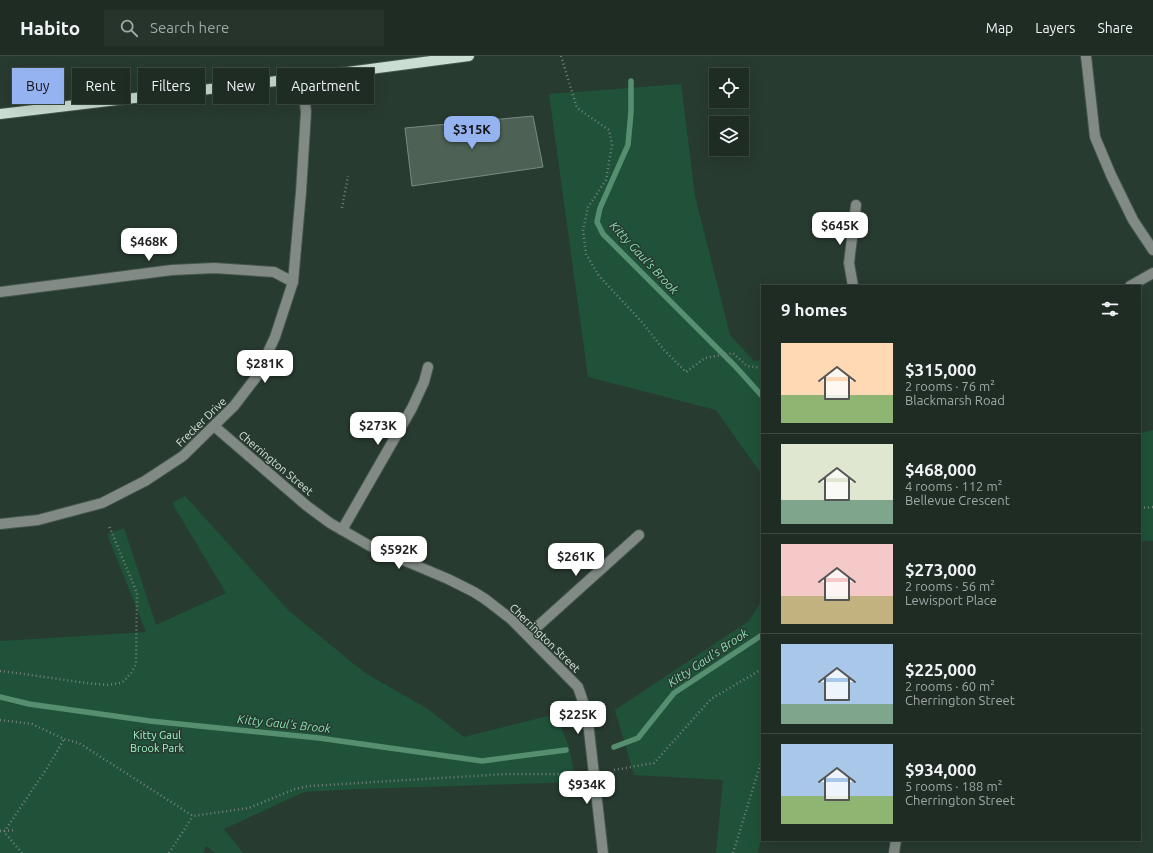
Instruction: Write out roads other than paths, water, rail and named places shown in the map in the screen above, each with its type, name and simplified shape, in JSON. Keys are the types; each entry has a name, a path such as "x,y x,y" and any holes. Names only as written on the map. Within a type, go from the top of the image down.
{"main road":[{"path":"374,69 469,56"},
{"path":"0,114 277,81"}],"street":[{"path":"1086,56 1095,137 1111,175 1133,220 1153,250"},
{"name":"Frecker Drive","path":"0,524 38,520 102,503 145,481 183,456 234,406 257,376 275,337 293,282 302,192 306,112 305,104"},
{"path":"853,285 850,263 856,206"},
{"path":"0,292 172,270 214,268 274,272 293,282"},
{"path":"1132,285 1153,273"},
{"path":"342,530 412,408 424,382 428,367"},
{"name":"Cherrington Street","path":"214,426 307,506 342,530 370,546 448,579 474,592 507,616 528,635 578,687 587,712 603,853"},
{"path":"528,635 639,535"},
{"path":"894,853 896,841"}],"waterway":[{"name":"Kitty Gaul's Brook","path":"631,81 631,112 628,145 600,208 597,222 603,234 735,366 761,395"},
{"name":"Kitty Gaul's Brook","path":"614,747 638,738 674,693 761,636"},
{"name":"Kitty Gaul's Brook","path":"0,697 29,704 150,721 319,738 482,761 566,750"}],"park label":[{"name":"Kitty Gaul Brook Park","path":"157,741"}]}
